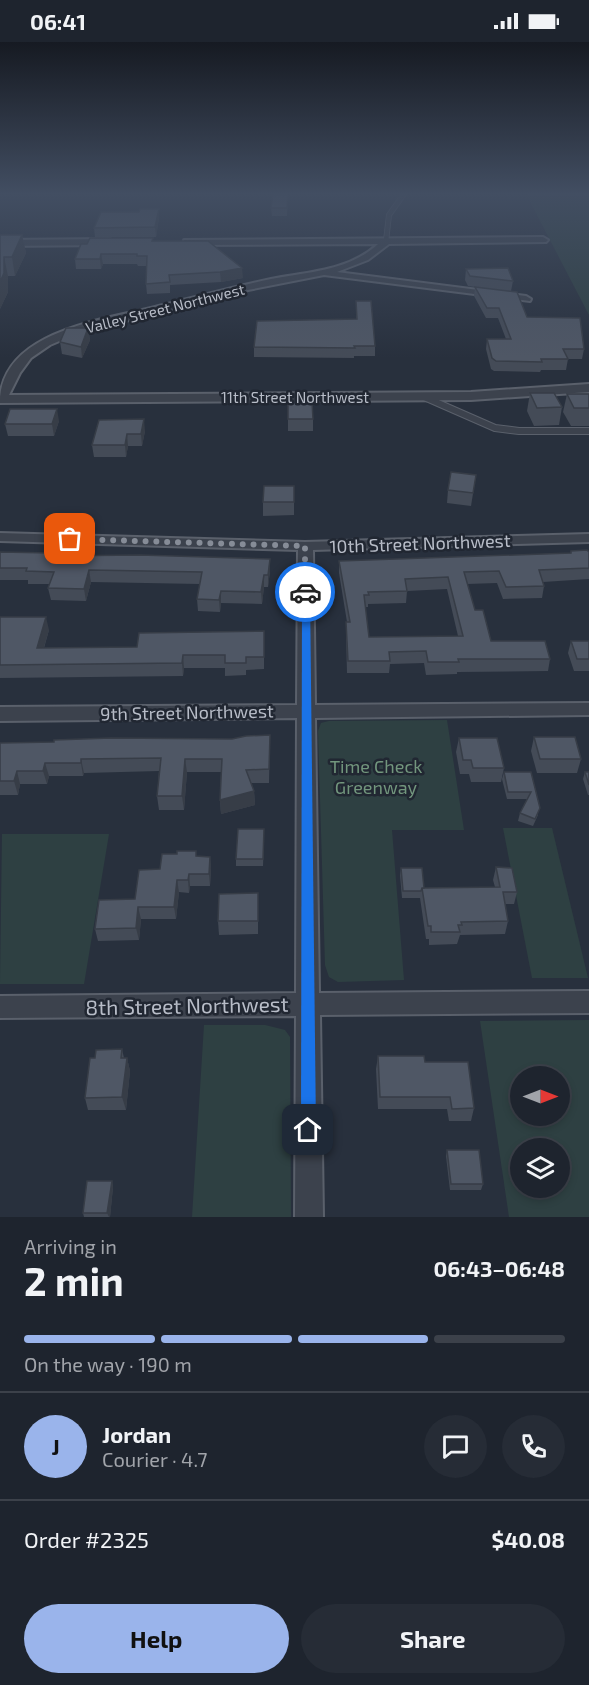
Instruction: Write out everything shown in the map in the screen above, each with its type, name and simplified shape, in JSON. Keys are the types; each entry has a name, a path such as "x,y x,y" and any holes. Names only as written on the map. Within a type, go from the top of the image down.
{"street":[{"name":"Valley Street Northwest","path":"0,399 16,369 33,351 60,336 91,326 248,287 321,273 362,260 380,249"},
{"path":"321,273 526,299"},
{"name":"11th Street Northwest","path":"0,399 471,396 589,388"},
{"name":"10th Street Northwest","path":"0,537 305,546 589,538"},
{"path":"305,546 309,1217"},
{"name":"9th Street Northwest","path":"0,714 589,709"},
{"name":"8th Street Northwest","path":"0,1007 589,1002"}],"lane":[{"path":"422,396 495,428 519,431 589,432"}],"green space":[{"path":"555,249 589,249 589,315"},
{"name":"Time Check Greenway","path":"447,720 464,830 392,830 404,980 338,982 329,977 325,965 318,731 321,723 329,721"},
{"path":"503,828 552,828 588,978 532,978"},
{"path":"2,834 109,834 84,984 0,984"},
{"path":"589,1020 589,1217 509,1217 480,1021"},
{"path":"204,1025 265,1025 285,1030 290,1037 291,1217 192,1217"}],"building":[{"path":"0,249 16,249 12,257 4,257 4,273 0,282"},
{"path":"79,249 218,249 242,268 220,272 169,275 170,282 146,284 147,256 101,254 100,259 75,259"},
{"path":"508,268 513,281 470,276 466,269"},
{"path":"475,287 517,292 527,317 580,318 584,349 563,349 568,359 541,359 542,362 496,361 492,358 487,339 511,339 499,308 487,308"},
{"path":"356,301 371,301 375,346 354,346 355,348 254,347 257,321 357,319"},
{"path":"66,328 88,328 81,347 60,342"},
{"path":"530,393 554,393 562,407 537,408"},
{"path":"567,394 589,394 589,408 574,408"},
{"path":"288,402 312,402 313,419 288,419"},
{"path":"10,409 57,409 52,424 5,424"},
{"path":"144,419 141,434 127,434 125,445 92,445 99,420"},
{"path":"451,472 476,475 473,493 448,490"},
{"path":"264,486 294,486 294,502 263,502"},
{"path":"587,550 589,568 539,570 544,586 506,587 499,571 464,572 475,610 483,610 491,641 545,641 550,659 458,659 459,662 428,662 426,651 389,652 390,661 348,661 346,622 350,622 339,561 571,553 571,551","holes":["448,577 463,636 369,637 364,595 369,595 368,592 407,591 405,579"]},
{"path":"0,552 52,553 51,556 140,555 270,559 268,575 264,575 261,592 221,591 219,600 197,599 202,572 89,570 84,589 48,588 54,572 26,571 27,568 0,568"},
{"path":"0,617 46,617 37,648 137,647 139,633 264,631 264,657 246,657 246,663 225,663 225,655 183,655 182,663 0,665"},
{"path":"571,641 589,641 589,659 577,659"},
{"path":"270,735 269,769 246,770 254,791 220,800 222,759 185,759 182,796 157,796 161,758 81,759 81,763 45,763 43,771 17,771 14,781 0,781 0,743 111,738 232,739"},
{"path":"534,737 575,737 581,759 540,759"},
{"path":"459,738 497,738 504,768 473,768 471,760 463,760"},
{"path":"504,772 531,772 540,808 535,819 520,813 531,792 508,792"},
{"path":"585,772 589,772 589,785"},
{"path":"238,829 264,829 263,859 236,859"},
{"path":"177,851 196,851 196,856 210,857 209,874 189,874 188,880 177,880 174,907 138,907 136,928 95,929 99,900 135,899 139,870 160,869 162,854 177,854"},
{"path":"496,867 512,868 517,892 503,892 508,921 461,922 462,925 458,925 460,932 431,932 422,888 500,887"},
{"path":"401,868 422,868 424,888 421,891 403,891"},
{"path":"258,893 258,921 218,921 219,894"},
{"path":"122,1049 121,1058 127,1058 122,1097 85,1098 90,1058 95,1058 96,1050"},
{"path":"378,1056 424,1056 425,1062 468,1062 474,1108 452,1109 450,1097 380,1097"},
{"path":"447,1150 479,1150 483,1184 451,1184"},
{"path":"87,1181 112,1181 107,1213 83,1213"}],"way so far":[{"path":"70,539 305,546 305,592"}],"route":[{"path":"305,592 308,1130"}]}
